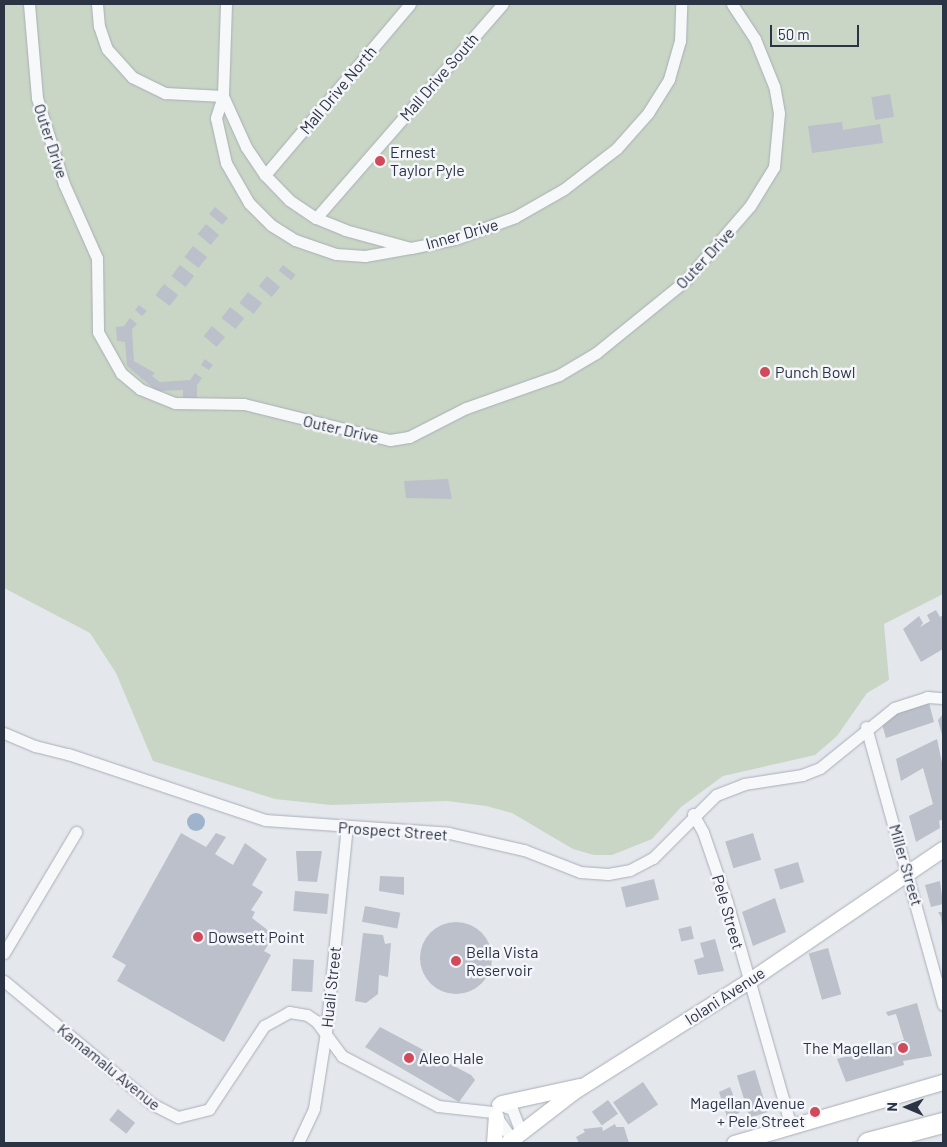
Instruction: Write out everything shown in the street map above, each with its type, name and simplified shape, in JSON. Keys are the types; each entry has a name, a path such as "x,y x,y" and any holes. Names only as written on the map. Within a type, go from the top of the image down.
{"highway":[{"path":"868,1143 943,1123"}],"main road":[{"name":"Iolani Avenue","path":"515,1139 583,1086 747,982 943,849"},
{"path":"734,1143 943,1082"},
{"path":"494,1143 499,1110 583,1086"}],"street":[{"name":"Outer Drive","path":"29,4 37,98 64,184 97,258 97,326 107,354 121,373 140,389 175,403 244,404 390,440 409,437 466,408 559,374 596,354 685,281 750,206 774,167 779,113 774,86 755,39 732,4"},
{"path":"97,4 99,26 107,50 132,78 165,93 223,96 216,118 226,163 249,203 271,224 295,240 336,254 380,255 411,248"},
{"name":"Inner Drive","path":"226,4 223,96 246,147 265,175 289,200 316,218 345,230 411,248 455,239 514,217 564,189 617,148 648,113 669,79 680,40 681,4"},
{"name":"Mall Drive North","path":"265,175 410,4"},
{"name":"Mall Drive South","path":"316,218 503,4"},
{"name":"Prospect Street","path":"4,733 228,810 282,823 449,833 524,850 580,872 608,874 630,870 653,858 693,814 716,795 744,784 802,775 820,768 866,727 894,708 927,697 943,698"},
{"name":"Miller Street","path":"866,727 909,873 943,1004"},
{"name":"Pele Street","path":"693,814 727,902 747,982 791,1127"},
{"name":"Huali Street","path":"298,1143 314,1108 326,1032 347,827"},
{"path":"4,953 76,832"},
{"name":"Kamamalu Avenue","path":"4,981 152,1104 178,1117 209,1110 264,1026 289,1012 308,1015 326,1032 342,1056 373,1074 438,1106 499,1110"},
{"path":"512,1109 515,1139 499,1110 512,1109"}],"green space":[{"path":"4,4 943,4 943,594 884,624 889,680 867,693 837,736 815,755 723,776 681,807 652,839 612,855 594,855 573,849 512,813 486,806 447,801 331,805 275,799 153,761 116,673 90,633 4,588"}],"water":[{"path":"196,813 202,816 205,822 202,828 196,831 190,828 187,822 190,816"}],"building":[{"path":"890,94 894,117 875,120 871,97"},
{"path":"842,122 843,130 880,124 883,143 812,153 808,126"},
{"path":"215,207 228,218 222,225 209,214"},
{"path":"206,224 219,235 211,245 198,234"},
{"path":"193,246 207,257 199,268 184,257"},
{"path":"180,265 194,276 186,287 171,276"},
{"path":"283,265 296,275 291,280 279,271"},
{"path":"267,276 280,287 272,297 259,286"},
{"path":"164,284 178,295 170,306 155,295"},
{"path":"248,292 262,303 254,314 239,303"},
{"path":"139,305 147,311 142,316 135,310"},
{"path":"230,307 244,318 236,329 221,318"},
{"path":"130,318 137,324 132,329 134,361 155,373 152,376 160,382 190,380 195,373 202,378 197,385 197,399 183,399 183,390 157,391 127,366 125,342 117,341 116,327 124,326"},
{"path":"212,326 225,337 217,347 204,336"},
{"path":"205,359 213,365 209,370 201,365"},
{"path":"448,479 452,499 406,498 404,481"},
{"path":"936,610 940,617 943,615 943,649 921,662 903,629 919,616 923,623 920,627 930,621 927,615"},
{"path":"928,699 934,722 886,738 881,721 885,715"},
{"path":"943,714 943,739 938,720"},
{"path":"937,739 943,767 943,819 939,821 940,828 916,842 909,816 933,804 923,768 901,781 896,759"},
{"name":"Dowsett Point","path":"181,833 206,847 216,833 226,837 215,854 233,865 245,843 267,859 252,885 263,892 251,910 255,912 252,918 274,935 264,951 271,955 224,1042 117,981 126,965 112,957"},
{"path":"753,833 761,860 733,868 725,841"},
{"path":"296,851 322,851 317,882 298,881"},
{"path":"798,862 804,882 780,889 774,869"},
{"path":"380,876 404,877 404,895 379,891"},
{"path":"654,879 659,899 626,908 621,887"},
{"path":"940,881 943,904 931,907 925,885"},
{"path":"295,891 329,894 327,914 293,911"},
{"path":"775,898 786,932 753,946 742,912"},
{"path":"365,906 400,913 397,929 362,922"},
{"path":"938,912 943,912 943,934 941,917"},
{"name":"Bella Vista Reservoir","path":"456,922 476,928 486,938 492,958 486,978 476,988 456,994 436,988 426,978 420,958 426,938 436,928"},
{"path":"691,926 694,939 681,942 678,929"},
{"path":"363,933 383,935 385,944 391,943 388,977 379,975 378,994 366,1003 355,1001"},
{"path":"715,939 724,971 698,975 694,960 704,957 700,943"},
{"path":"828,948 841,994 822,1000 809,954"},
{"path":"293,959 314,960 312,992 291,991"},
{"name":"The Magellan","path":"917,1003 932,1056 903,1061 904,1065 846,1082 837,1059 904,1040 896,1014 888,1016 886,1012"},
{"name":"Aleo Hale","path":"380,1027 471,1075 475,1080 459,1102 365,1047"},
{"path":"755,1070 768,1112 750,1118 737,1076"},
{"path":"643,1082 658,1104 628,1125 613,1102"},
{"path":"730,1087 740,1112 728,1120 719,1092"},
{"path":"608,1100 618,1114 602,1126 592,1112"},
{"path":"118,1109 135,1123 126,1134 109,1120"},
{"path":"615,1124 616,1127 624,1127 629,1143 579,1143 576,1137 585,1132 583,1129 602,1127 603,1131"}],"place":[{"name":"Ernest Taylor Pyle","path":"380,161"},
{"name":"Punch Bowl","path":"765,372"},
{"name":"Dowsett Point","path":"198,937"},
{"name":"Bella Vista Reservoir","path":"456,961"},
{"name":"The Magellan","path":"903,1048"},
{"name":"Aleo Hale","path":"409,1058"},
{"name":"Magellan Avenue + Pele Street","path":"815,1112"}]}
